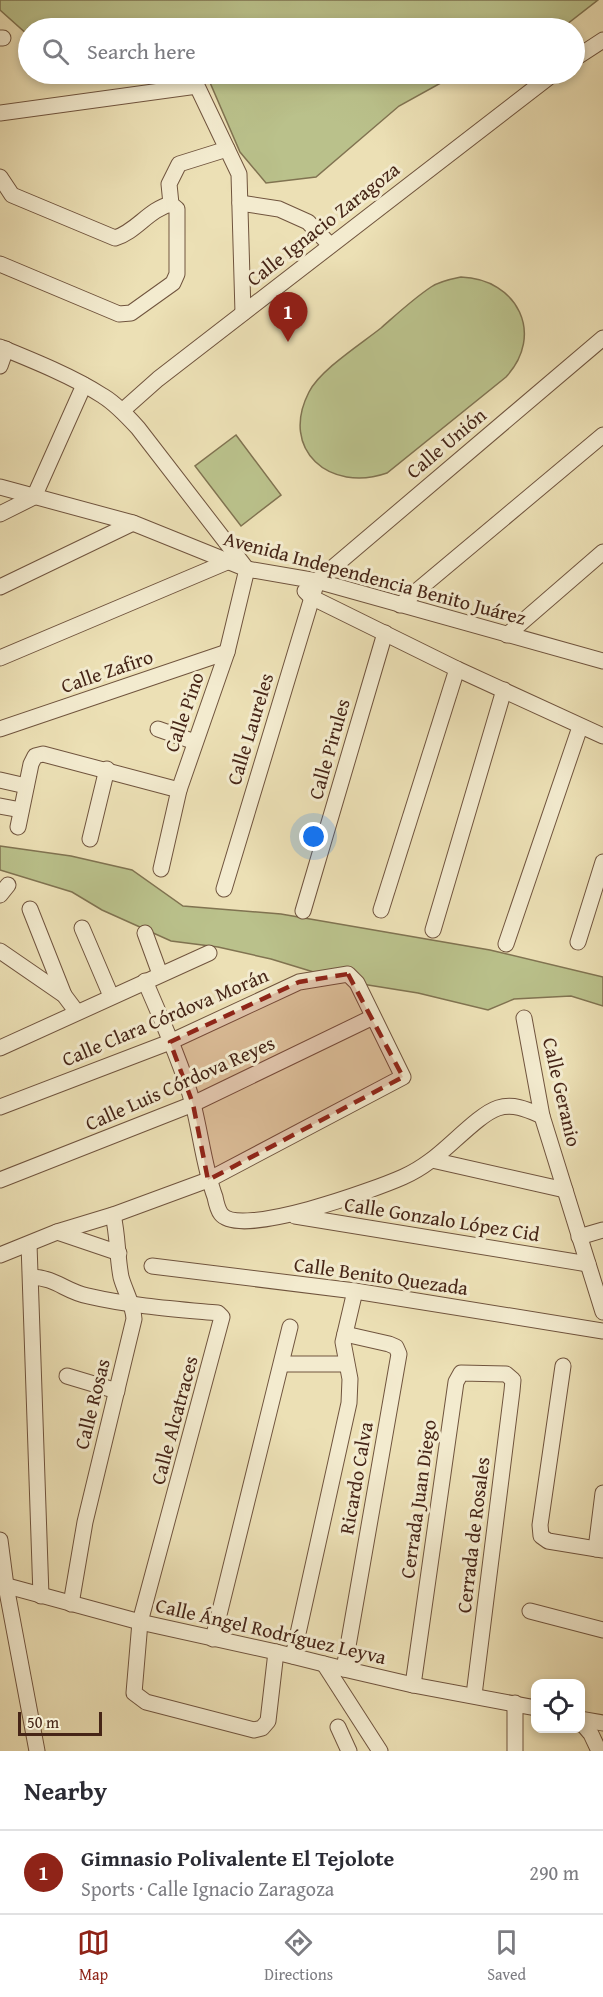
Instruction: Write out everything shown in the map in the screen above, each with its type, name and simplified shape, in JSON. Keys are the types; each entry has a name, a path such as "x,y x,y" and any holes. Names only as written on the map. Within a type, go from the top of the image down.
{"street":[{"path":"585,52 603,40"},
{"name":"Calle Ignacio Zaragoza","path":"123,411 158,379 540,84"},
{"path":"0,112 197,86 239,174 243,313"},
{"path":"0,264 119,314 130,313 173,283 177,274 177,209 171,204 169,184 178,164 227,149"},
{"path":"0,177 12,195 115,238 126,234 163,206 171,204"},
{"path":"240,203 279,209 308,222 330,245"},
{"name":"Calle Unión","path":"317,581 603,338"},
{"path":"0,366 3,348 84,385 104,396 123,411 247,569"},
{"path":"0,514 34,497 84,385"},
{"path":"400,605 603,435"},
{"name":"Avenida Independencia Benito Juárez","path":"0,487 133,523 247,569 317,581 603,661"},
{"path":"0,587 133,523"},
{"path":"507,635 603,552"},
{"path":"0,658 227,562"},
{"name":"Calle Pino","path":"161,869 179,790 227,652 247,569"},
{"path":"289,577 311,597 457,669 603,736"},
{"name":"Calle Laureles","path":"224,889 317,581"},
{"name":"Calle Pirules","path":"303,911 385,633"},
{"name":"Calle Zafiro","path":"0,729 227,652"},
{"path":"381,910 457,669"},
{"path":"433,930 504,690"},
{"path":"506,944 580,727"},
{"path":"158,729 195,742"},
{"path":"18,827 31,764 35,756 43,754 107,769 179,790"},
{"path":"90,839 107,769"},
{"path":"0,780 26,786"},
{"path":"0,806 21,810"},
{"path":"578,942 603,862"},
{"path":"30,909 64,995 76,1011"},
{"path":"82,928 111,996"},
{"path":"145,933 160,974"},
{"path":"0,951 64,995"},
{"path":"2,1045 209,953"},
{"name":"Calle Clara Córdova Morán","path":"0,1107 170,1042 299,982 348,974 357,983 374,1017"},
{"path":"145,981 192,1104 208,1180 220,1214 230,1221 244,1222 289,1215 368,1191 405,1176 432,1160 485,1115 499,1108 520,1107 542,1116"},
{"path":"0,1255 57,1232 113,1215 208,1180 403,1077 374,1017"},
{"name":"Calle Luis Córdova Reyes","path":"0,1180 192,1104 374,1017"},
{"name":"Calle Geranio","path":"524,1018 542,1116 603,1312"},
{"path":"432,1160 566,1190"},
{"name":"Calle Rosas","path":"71,1604 85,1522 134,1318 133,1305 122,1281 118,1234 113,1215"},
{"name":"Calle Gonzalo López Cid","path":"289,1215 588,1263"},
{"path":"579,1237 603,1230"},
{"path":"57,1232 119,1253"},
{"path":"29,1244 41,1596"},
{"name":"Calle Benito Quezada","path":"152,1266 355,1291 603,1331"},
{"path":"31,1277 57,1282 74,1293 133,1305"},
{"path":"293,1656 349,1403 350,1379 343,1342 355,1291"},
{"name":"Calle Alcatraces","path":"133,1305 218,1313 222,1317 140,1622"},
{"path":"213,1639 290,1327"},
{"name":"Ricardo Calva","path":"344,1669 399,1354 396,1347 389,1344 345,1334"},
{"path":"282,1364 346,1364"},
{"path":"563,1366 540,1525 541,1536 548,1541 599,1550 603,1493"},
{"name":"Cerrada Juan Diego","path":"413,1685 456,1382 461,1373 468,1372 506,1374 513,1380"},
{"path":"67,1376 117,1391"},
{"name":"Cerrada de Rosales","path":"474,1695 513,1380"},
{"path":"0,1540 3,1585 37,1751"},
{"name":"Calle Ángel Rodríguez Leyva","path":"3,1585 213,1639 413,1685 531,1707"},
{"path":"530,1611 603,1630"},
{"path":"140,1622 134,1693 146,1702 254,1730 262,1728 268,1721 276,1652"},
{"path":"324,1664 381,1751"},
{"path":"515,1703 515,1751"},
{"path":"585,1721 603,1723"},
{"path":"585,1726 599,1751"},
{"path":"338,1727 349,1751"}],"highlighted area":[{"path":"348,974 403,1077 208,1180 193,1104 170,1042 299,982"}],"green space":[{"path":"0,0 598,0 575,18 18,18 18,26 0,10"},
{"path":"211,84 439,84 399,106 316,177 266,183 240,152"},
{"path":"461,277 481,280 498,288 511,298 520,312 524,327 523,344 518,361 506,377 387,473 366,478 347,477 329,471 315,462 305,448 301,432 301,413 314,384 331,366 424,292 438,283"},
{"path":"236,435 281,495 241,526 195,466"},
{"path":"0,846 71,856 132,870 183,906 281,914 490,950 603,977 603,1006 571,996 514,999 488,1010 418,993 343,981 271,959 218,947 171,941 102,910 72,892 0,870"}],"place":[{"name":"Gimnasio Polivalente El Tejolote","path":"288,342"}]}
